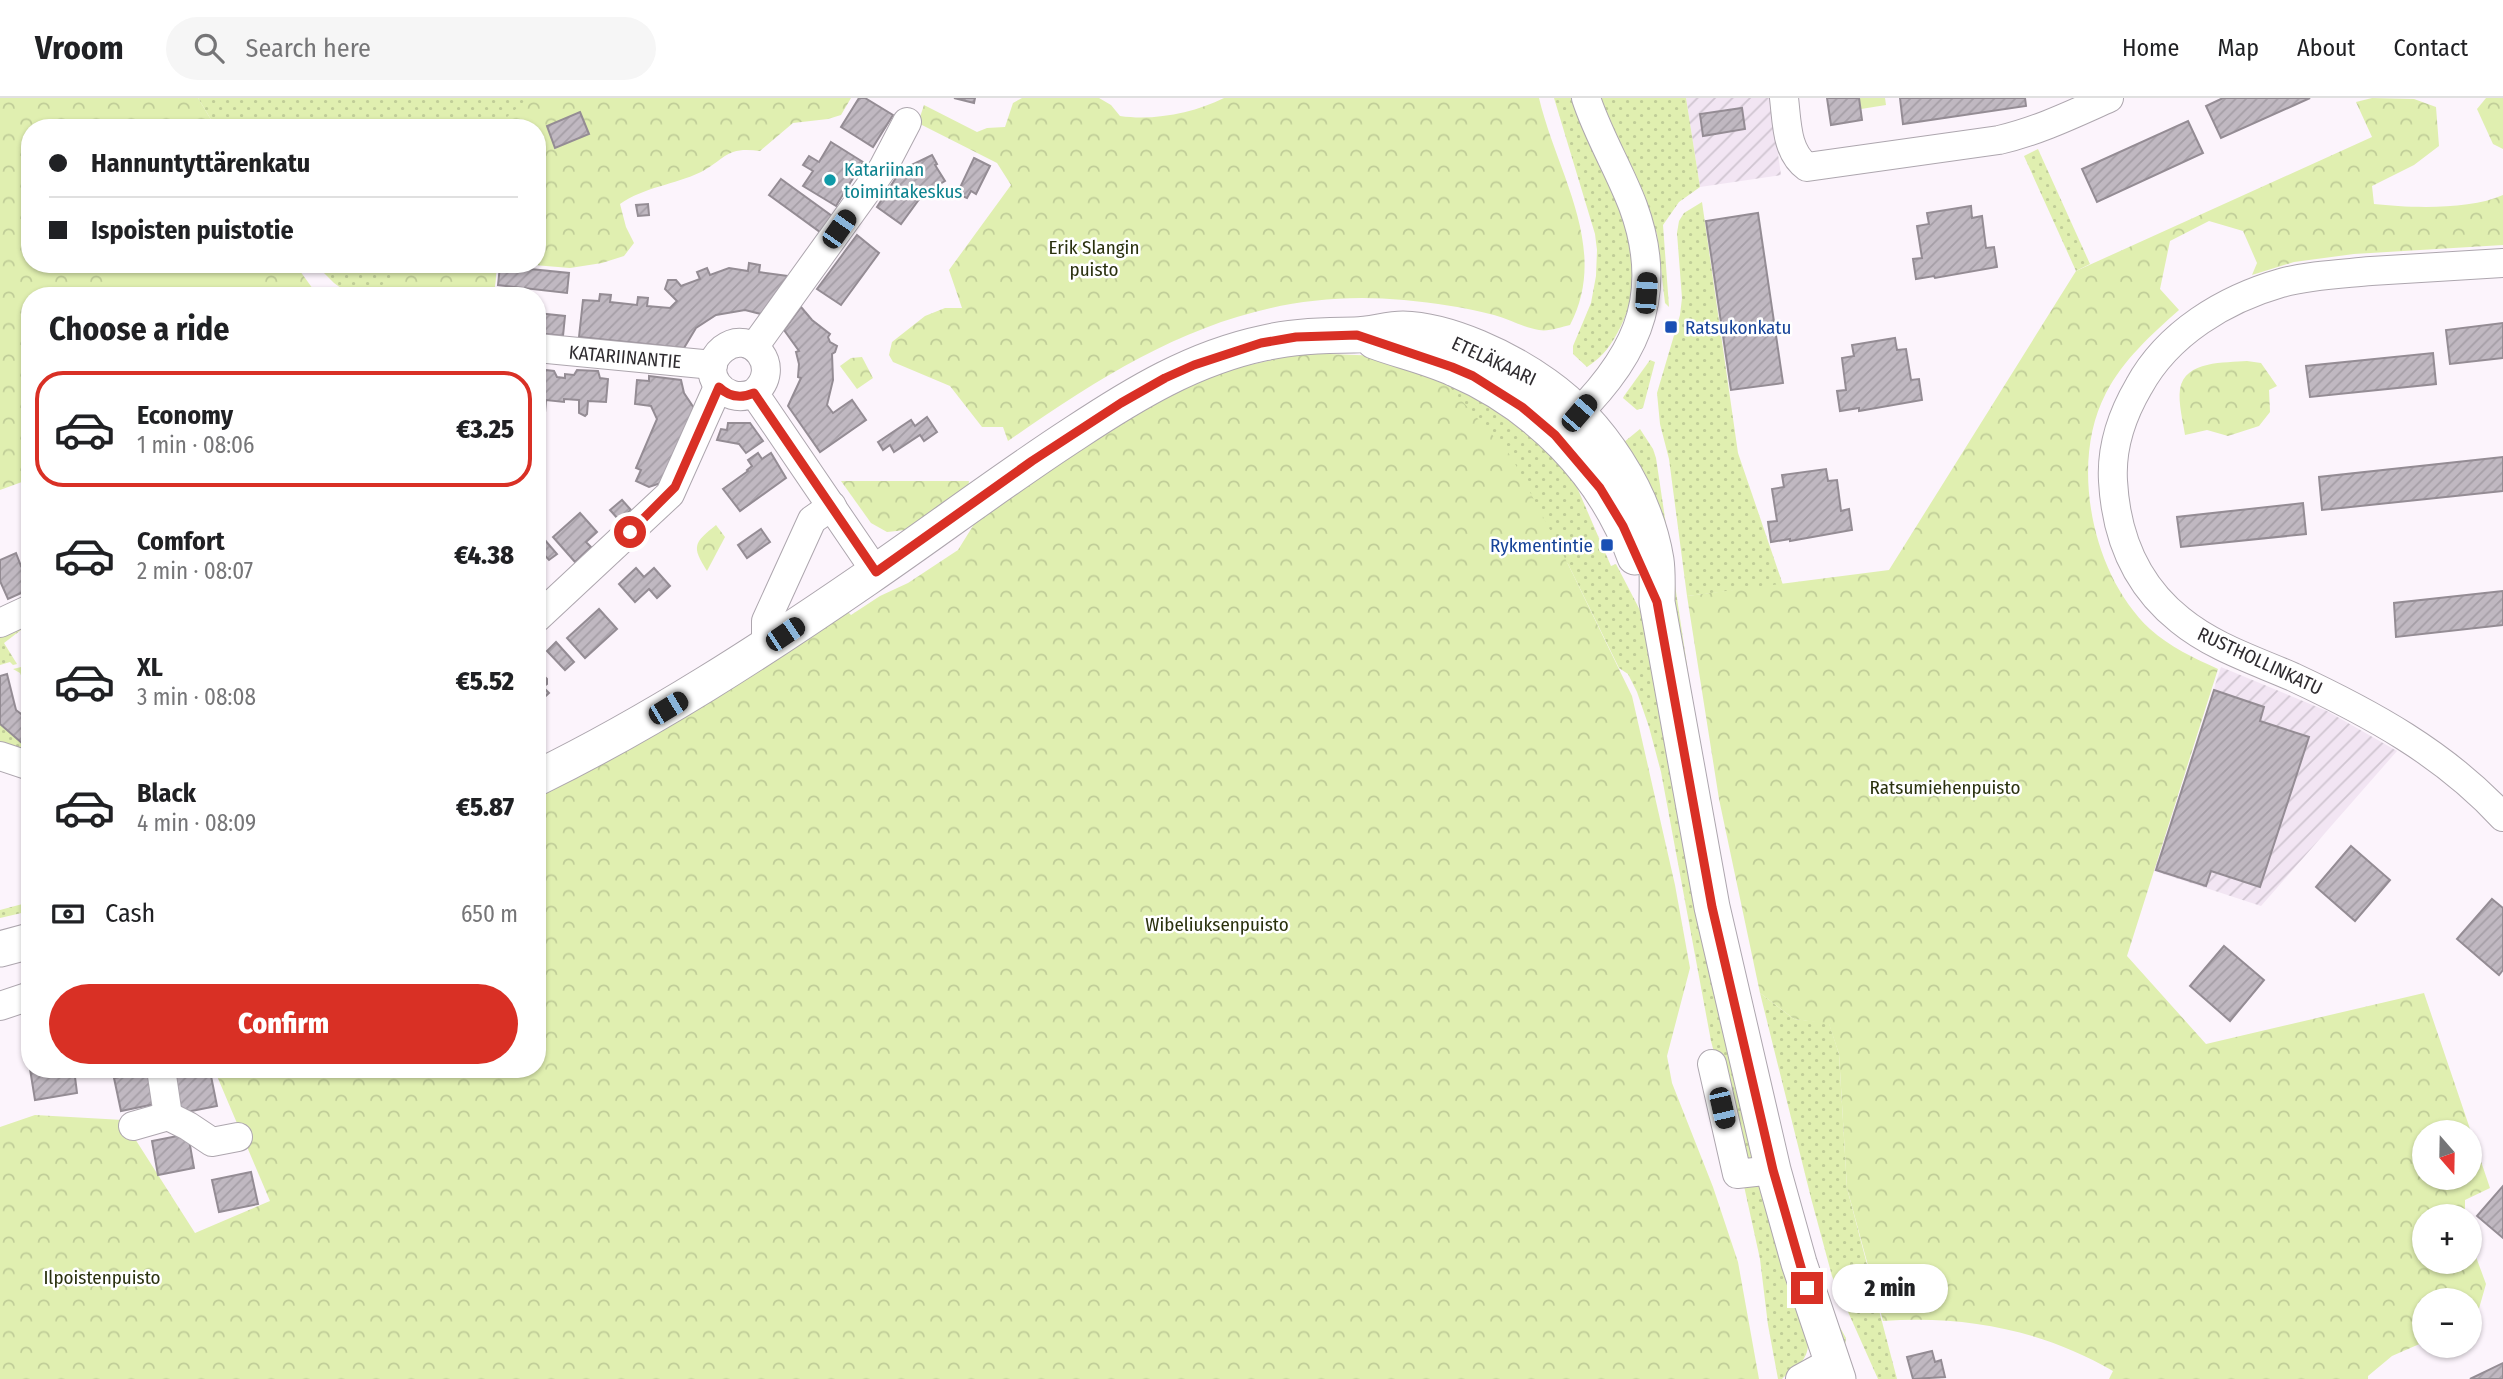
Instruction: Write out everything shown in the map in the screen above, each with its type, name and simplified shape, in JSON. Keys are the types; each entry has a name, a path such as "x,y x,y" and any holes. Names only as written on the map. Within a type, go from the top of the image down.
{"main road":[{"name":"ETELÄKAARI","path":"546,773 630,730 766,647 1032,461 1165,378 1223,354 1261,343 1296,337 1357,335 1473,376 1522,407 1567,424 1623,526 1657,602 1712,907 1773,1170 1799,1263 1835,1371"},
{"path":"0,949 21,943"}],"street":[{"path":"1567,424 1602,387 1630,346 1643,309 1647,278 1643,243 1632,205 1586,98"},
{"path":"1784,98 1792,149 1798,160 1807,167 2026,134 2109,98"},
{"path":"754,347 883,168 907,122"},
{"name":"RUSTHOLLINKATU","path":"2503,263 2325,275 2283,282 2232,303 2187,329 2164,351 2145,375 2122,420 2112,467 2118,524 2135,568 2148,587 2178,618 2215,644 2355,706 2396,729 2446,765 2503,817"},
{"path":"546,610 670,494 716,376 716,357 729,345 746,344 754,347 764,359 764,382 754,393 739,397 724,392 716,376"},
{"name":"KATARIINANTIE","path":"546,349 716,376"},
{"path":"754,393 876,572"},
{"path":"766,647 766,621 812,520 832,506"},
{"path":"0,623 21,613"},
{"path":"0,757 21,763"},
{"path":"0,1006 21,999"},
{"path":"1712,1064 1737,1174 1773,1170"},
{"path":"162,1078 168,1116"},
{"path":"133,1126 168,1116 212,1142 238,1137"},
{"path":"1800,1379 1835,1371"}],"shaded area":[{"path":"1686,98 1770,98 1781,175 1700,187"},
{"path":"2221,667 2327,711 2397,751 2261,906 2154,871"}],"green space":[{"path":"0,98 198,98 211,119 21,119 21,273 301,273 312,287 21,287 21,482 0,490"},
{"path":"198,98 698,98 546,126 546,119 211,119"},
{"path":"528,98 851,98 841,115 793,123 760,151 733,152 701,172 629,198 620,204 626,227 634,243 624,256 570,268 546,266 546,119 505,119"},
{"name":"Erik Slangin puisto","path":"1022,98 1099,98 1111,105 1120,116 1146,117 1187,112 1224,98 1539,98 1583,239 1585,268 1581,296 1570,325 1539,330 1472,310 1404,300 1347,298 1293,304 1242,315 1193,333 1146,355 1100,381 1008,441 1003,427 982,427 950,386 893,362 889,355 892,342 925,316 945,308 962,308 949,270 1011,185 997,163 918,123 924,105 977,132 987,128 1005,127 1013,103"},
{"path":"1554,98 1571,98 1620,210 1629,239 1633,268 1631,297 1621,326 1607,349 1587,367 1573,354 1573,346 1591,303 1597,250 1595,234"},
{"path":"1601,98 1686,98 1700,187 1679,202 1663,225 1669,307 1665,303 1657,234"},
{"path":"1859,98 1885,98 1886,105 1861,109"},
{"name":"Ratsumiehenpuisto","path":"2372,98 2414,99 2436,107 2439,146 2414,165 2372,186 2374,204 2422,207 2457,205 2503,195 2503,245 2354,254 2294,262 2252,275 2257,263 2243,231 2209,221 2170,241 2160,289 2179,310 2129,359 2106,393 2095,421 2089,452 2088,484 2092,517 2113,579 2130,606 2150,629 2191,656 2218,669 2127,956 2206,1044 2424,993 2467,1120 2412,1120 2412,1190 2482,1190 2482,1164 2490,1188 2465,1200 2465,1204 2412,1204 2412,1274 2482,1273 2486,1284 2482,1298 2482,1288 2412,1288 2412,1347 2392,1356 2368,1376 2368,1379 2109,1379 2113,1371 2086,1357 2059,1345 2002,1328 1944,1321 1883,1321 1847,1188 1839,1054 1829,1024 1794,1019 1760,993 1719,799 1687,596 1889,570 2076,271 2372,137 2356,102"},
{"path":"2486,98 2503,98 2503,149 2493,144 2477,109"},
{"path":"2038,149 2090,264 2076,271 2024,156"},
{"path":"1702,202 1738,453 1783,585 1687,596 1669,459 1660,424 1657,393 1680,315 1682,298 1677,233 1679,221 1684,213"},
{"path":"128,273 267,274 247,287 107,287"},
{"path":"324,273 496,273 495,287 340,287"},
{"path":"397,273 496,273 495,287 382,285"},
{"name":"Wibeliuksenpuisto","path":"1303,353 1382,356 1447,384 1511,456 1568,564 1632,696 1675,885 1690,968 1667,1056 1672,1083 1713,1187 1738,1262 1759,1379 0,1379 0,1127 35,1115 123,1120 195,1233 270,1201 218,1078 546,1078 546,787 845,609 851,615 880,596 908,583 958,550 976,521 995,505 1141,410 1222,371"},
{"path":"862,357 873,378 857,389 840,366 851,358"},
{"path":"1399,357 1492,395 1573,478 1611,566 1616,564 1644,618 1690,877 1754,1163 1742,1157 1711,1041 1661,772 1637,692 1628,674 1619,668 1568,564"},
{"path":"1650,360 1655,362 1643,408 1637,410 1623,398"},
{"path":"2247,361 2261,363 2277,386 2269,390 2270,412 2259,426 2228,436 2207,430 2185,435 2180,400 2183,380 2189,373 2207,365"},
{"path":"1640,429 1656,458 1703,772 1735,943 1618,447"},
{"path":"841,481 969,481 968,487 906,530 887,532 871,523"},
{"path":"716,525 725,537 707,571 697,545"},
{"path":"16,628 21,630 4,643 17,664 10,662 0,665 0,636"},
{"path":"0,724 21,742 21,754 0,747"},
{"path":"21,904 21,913 0,918 0,910"},
{"path":"1740,962 1817,1276 1846,1338 1845,1345 1819,1296"},
{"path":"1760,993 1794,1019 1829,1023 1839,1054 1847,1188 1897,1379 1878,1379 1832,1276"},
{"path":"1744,1186 1761,1186 1808,1341 1804,1359 1782,1379 1778,1379 1760,1259"}],"building":[{"name":"Katariinan toimintakeskus","path":"859,98 865,98 893,115 873,147 841,127"},
{"path":"954,98 975,98 974,103"},
{"path":"1827,98 1859,98 1862,120 1831,125"},
{"path":"1900,98 2025,98 2026,106 1903,124"},
{"path":"2223,98 2310,98 2221,138 2206,106"},
{"path":"1742,108 1745,129 1703,136 1700,114"},
{"path":"580,112 589,134 555,148 547,126"},
{"path":"2188,121 2203,153 2097,202 2082,169"},
{"name":"Katariinan toimintakeskus","path":"831,142 863,162 836,206 803,186 813,171 803,165 809,156 819,162"},
{"path":"932,155 945,181 923,194 901,224 877,207 901,170"},
{"path":"974,158 990,166 976,194 971,191 967,198 957,194"},
{"path":"781,179 832,216 820,232 769,195"},
{"path":"648,204 649,215 638,216 636,205"},
{"path":"1971,206 1972,218 1982,216 1986,248 1994,247 1997,267 1916,279 1913,259 1922,258 1917,226 1929,224 1927,213"},
{"path":"1758,213 1783,383 1731,390 1706,221"},
{"path":"857,235 879,253 841,305 817,289"},
{"path":"749,263 760,265 759,272 788,276 761,314 745,310 716,315 696,328 684,348 579,337 583,300 599,301 600,294 611,295 610,302 637,305 638,297 648,298 647,306 670,308 677,301 665,289 668,280 676,280 681,286 700,279 697,272 707,268 710,275 729,268 748,271"},
{"path":"546,271 569,273 567,293 546,291 546,287 498,285 499,273 546,273"},
{"path":"801,307 830,334 830,342 837,346 832,354 833,380 827,405 833,413 852,400 866,420 820,452 788,406 801,378 798,377 796,352 799,351 784,330"},
{"path":"546,314 565,316 563,336 546,334"},
{"path":"2503,323 2503,358 2450,364 2446,330"},
{"path":"1895,338 1897,350 1906,349 1911,380 1919,379 1922,400 1859,411 1859,408 1840,411 1837,391 1846,390 1842,358 1854,356 1852,345"},
{"path":"2433,353 2436,384 2310,397 2306,366"},
{"path":"546,370 554,371 557,377 565,378 565,374 574,375 577,370 598,371 600,378 608,379 606,402 588,401 585,416 579,413 579,400 564,399 564,402 546,400"},
{"path":"649,376 681,380 684,393 694,408 661,483 649,487 636,481 641,470 636,468 657,419 651,406 635,404 637,380 649,381"},
{"path":"927,417 937,432 924,441 920,435 894,452 890,445 883,450 878,442 911,420 915,426"},
{"path":"728,423 750,423 763,441 746,453 739,444 717,440 721,429 727,430"},
{"path":"758,453 762,459 771,453 786,478 740,511 723,489 748,471 752,466 748,460"},
{"path":"2503,457 2503,491 2322,510 2319,477"},
{"path":"1826,469 1828,481 1837,480 1841,511 1849,509 1852,530 1771,542 1768,522 1777,521 1772,489 1784,487 1782,475"},
{"path":"622,500 631,510 619,520 610,510"},
{"path":"2303,503 2306,534 2181,547 2177,517"},
{"path":"580,513 597,532 586,542 591,547 575,562 553,537"},
{"path":"761,529 770,542 747,558 738,545"},
{"path":"546,541 557,554 549,560 546,557"},
{"path":"16,553 21,566 21,593 8,599 0,581 0,560"},
{"path":"636,568 644,577 654,568 670,586 657,598 649,589 635,602 619,584"},
{"path":"2503,591 2503,625 2396,637 2394,603"},
{"path":"599,609 617,629 585,658 567,638"},
{"path":"556,642 574,662 565,670 547,651"},
{"path":"7,674 16,710 21,714 21,742 0,724 0,676"},
{"path":"2214,690 2264,707 2260,721 2309,737 2260,887 2211,871 2206,886 2156,870"},
{"path":"2351,846 2390,880 2355,921 2316,887"},
{"path":"2492,899 2503,908 2503,970 2499,975 2457,939"},
{"path":"2224,946 2264,980 2230,1021 2190,986"},
{"path":"31,1078 75,1078 77,1093 35,1100"},
{"path":"114,1078 155,1078 160,1103 121,1111"},
{"path":"174,1078 211,1078 217,1106 181,1113"},
{"path":"188,1134 194,1168 158,1175 152,1141"},
{"path":"251,1172 258,1204 219,1212 212,1180"},
{"path":"2503,1186 2503,1238 2482,1220 2482,1210"},
{"path":"1932,1351 1935,1362 1941,1360 1945,1377 1913,1379 1907,1357"},
{"path":"2503,1363 2503,1379 2470,1379"}],"place":[{"name":"Katariinan toimintakeskus","path":"830,180"},
{"name":"Ratsukonkatu","path":"1671,327"},
{"name":"Rykmentintie","path":"1607,545"}],"route":[{"path":"630,532 675,487 719,387 731,396 754,393 876,572 1032,461 1121,403 1194,365 1261,343 1296,337 1357,335 1473,376 1522,407 1555,435 1590,473 1623,526 1639,567 1657,602 1712,907 1773,1170 1807,1288"}],"park label":[{"name":"Ilpoistenpuisto","path":"102,1277"}]}
